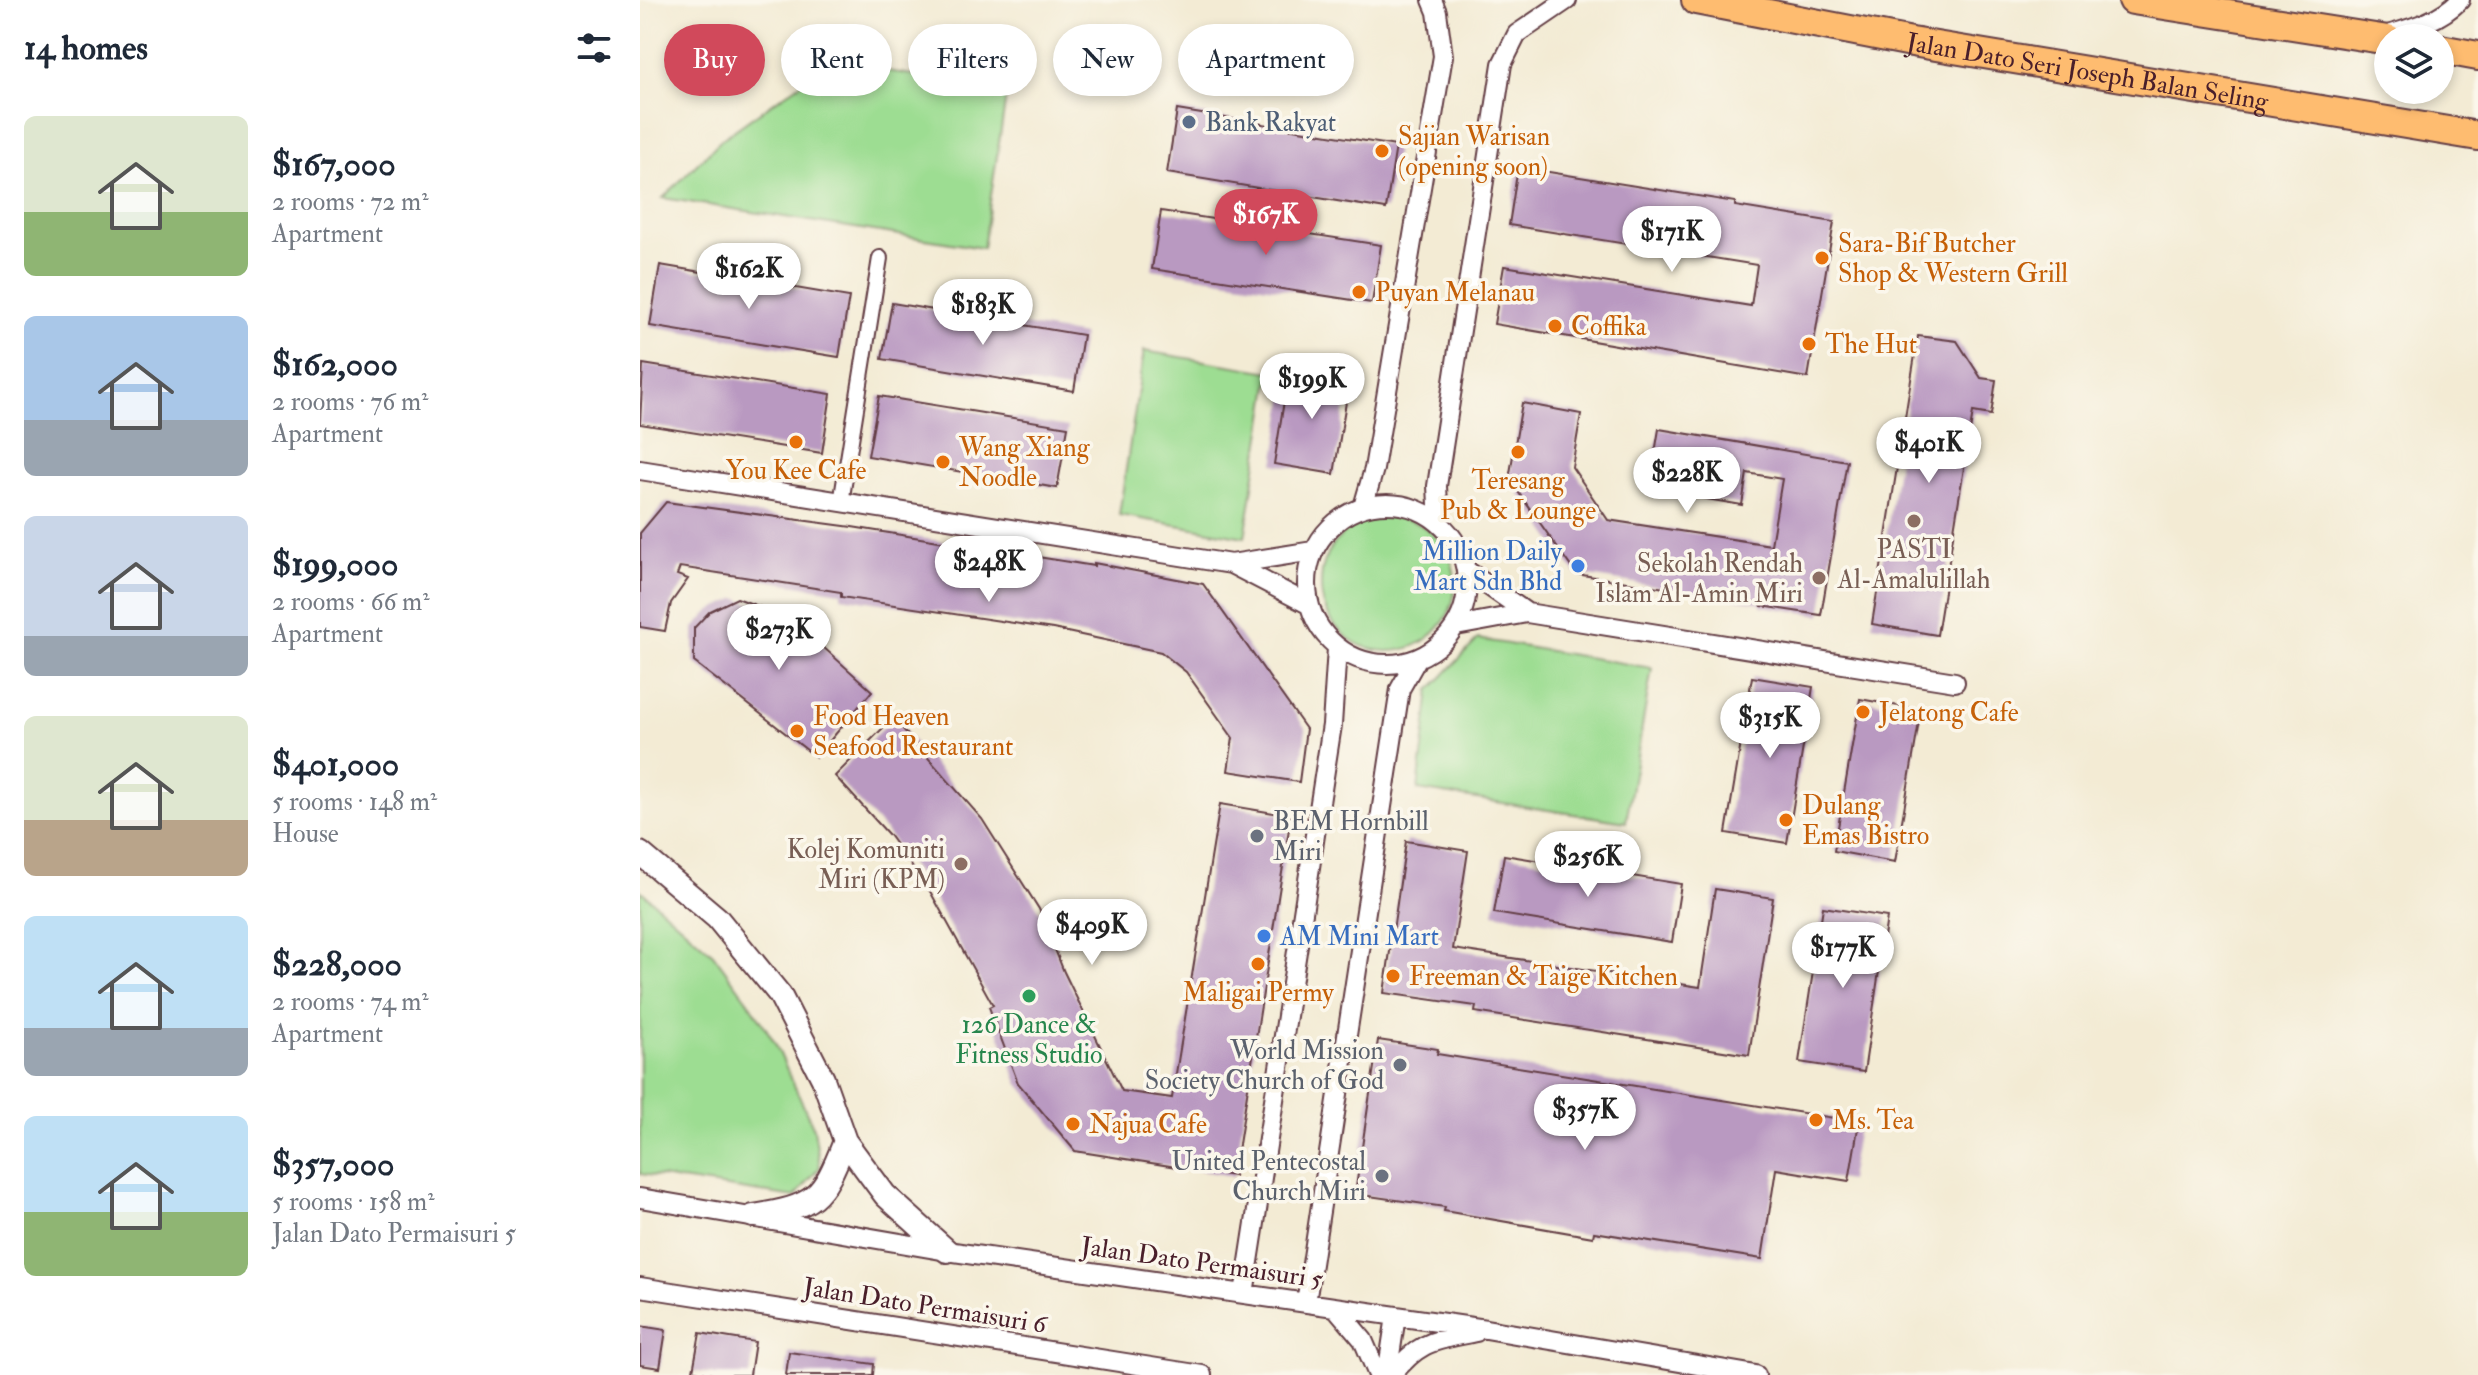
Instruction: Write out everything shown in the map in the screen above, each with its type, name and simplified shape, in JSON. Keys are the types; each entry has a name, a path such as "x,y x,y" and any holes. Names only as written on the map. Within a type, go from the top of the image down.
{"main road":[{"name":"Jalan Dato Seri Joseph Balan Seling","path":"1696,0 1927,45 2478,136"},
{"path":"2133,0 2374,38"},
{"path":"2454,52 2478,56"}],"street":[{"path":"1363,507 1374,469 1443,56 1437,12 1432,0"},
{"path":"1439,523 1437,486 1502,64 1517,34 1567,0"},
{"path":"2426,24 2448,12 2460,0"},
{"path":"841,503 880,258"},
{"path":"640,470 1231,564 1313,551"},
{"path":"1389,504 1416,509 1439,523 1456,545 1466,570 1464,608 1456,626 1439,646 1417,659 1389,665 1362,661 1337,648 1318,628 1308,604 1306,577 1313,551 1325,532 1342,517 1363,507 1389,504"},
{"path":"1231,564 1308,604"},
{"path":"1466,570 1527,613"},
{"path":"1456,626 1527,613 1955,682"},
{"path":"1244,1294 1332,725 1337,648"},
{"path":"1306,1303 1400,689 1417,659"},
{"path":"640,853 717,918 780,995 823,1079 845,1141 885,1195 947,1251"},
{"path":"753,1216 795,1209 816,1198 832,1174 845,1141"},
{"name":"Jalan Dato Permaisuri 5","path":"640,1198 947,1251 1486,1329 1756,1375"},
{"name":"Jalan Dato Permaisuri 6","path":"640,1287 1202,1375"},
{"path":"1336,1308 1363,1340 1378,1375"},
{"path":"1390,1375 1396,1316"},
{"path":"1390,1375 1424,1344 1486,1329"}],"green space":[{"path":"892,72 908,74 908,96 1006,96 983,248 663,198 722,139 783,96 892,96"},
{"path":"1144,351 1271,372 1245,537 1119,515"},
{"path":"1388,517 1414,522 1436,536 1450,558 1455,584 1450,610 1436,632 1414,646 1388,651 1362,646 1340,632 1326,610 1321,584 1326,558 1340,536 1362,522"},
{"path":"1478,639 1652,668 1626,822 1418,790 1430,690"},
{"path":"640,890 713,954 775,1043 814,1129 820,1167 795,1197 640,1174"}],"building":[{"path":"1177,110 1396,146 1386,209 1167,173"},
{"path":"1518,167 1735,202 1735,206 1834,222 1808,378 1494,324 1504,266 1751,306 1757,265 1509,225"},
{"path":"1161,211 1381,245 1372,303 1152,269"},
{"path":"660,265 849,297 839,357 650,326"},
{"path":"892,303 1083,335 1074,391 882,359"},
{"path":"1918,336 1957,341 1981,378 1996,380 1991,415 1973,412 1937,635 1872,624"},
{"path":"643,364 831,394 822,453 640,424"},
{"path":"1289,369 1350,378 1334,474 1274,464"},
{"path":"879,396 1068,427 1057,488 868,456"},
{"path":"1522,403 1581,414 1572,467 1608,520 1771,545 1782,479 1747,473 1742,505 1649,489 1659,429 1847,461 1821,615 1576,574 1509,479"},
{"path":"666,502 852,527 1094,566 1094,563 1203,584 1306,729 1299,782 1228,771 1233,738 1186,672 1161,652 1053,629 841,597 841,592 680,567 677,575 688,579 671,603 665,631 640,627 640,533"},
{"path":"737,598 792,619 872,691 816,757 694,662 694,628 710,611"},
{"path":"1752,677 1813,687 1787,843 1726,833"},
{"path":"1860,699 1921,710 1895,862 1834,851"},
{"path":"893,718 982,819 1039,909 1064,972 1122,1091 1172,1098 1220,804 1291,816 1234,1176 1075,1151 1018,1083 989,1007 993,1005 931,893 889,835 835,776"},
{"path":"1406,841 1468,851 1453,949 1700,987 1715,889 1773,898 1749,1055 1475,1012 1476,1006 1384,993"},
{"path":"1504,855 1681,884 1672,942 1494,913"},
{"path":"1823,907 1887,917 1864,1072 1799,1062"},
{"path":"1378,1040 1438,1049 1437,1054 1859,1122 1849,1181 1776,1169 1762,1259 1594,1232 1593,1237 1444,1211 1445,1207 1355,1194"},
{"path":"640,1326 666,1330 660,1368 640,1365"},
{"path":"700,1333 755,1342 750,1375 693,1371"},
{"path":"789,1352 874,1364 873,1375 786,1375"}],"place":[{"name":"Bank Rakyat","path":"1189,122"},
{"name":"Sajian Warisan (opening soon)","path":"1382,151"},
{"name":"Sara-Bif Butcher Shop & Western Grill","path":"1822,258"},
{"name":"Puyan Melanau","path":"1359,292"},
{"name":"Coffika","path":"1555,326"},
{"name":"The Hut","path":"1809,344"},
{"name":"You Kee Cafe","path":"796,442"},
{"name":"Teresang Pub & Lounge","path":"1518,452"},
{"name":"Wang Xiang Noodle","path":"943,462"},
{"name":"PASTI Al-Amalulillah","path":"1914,521"},
{"name":"Million Daily Mart Sdn Bhd","path":"1578,566"},
{"name":"Sekolah Rendah Islam Al-Amin Miri","path":"1819,578"},
{"name":"Jelatong Cafe","path":"1863,712"},
{"name":"Food Heaven Seafood Restaurant","path":"797,731"},
{"name":"Dulang Emas Bistro","path":"1786,820"},
{"name":"BEM Hornbill Miri","path":"1257,836"},
{"name":"Kolej Komuniti Miri (KPM)","path":"961,864"},
{"name":"AM Mini Mart","path":"1264,936"},
{"name":"Maligai Permy","path":"1258,964"},
{"name":"Freeman & Taige Kitchen","path":"1393,976"},
{"name":"126 Dance & Fitness Studio","path":"1029,996"},
{"name":"World Mission Society Church of God","path":"1400,1065"},
{"name":"Ms. Tea","path":"1816,1120"},
{"name":"Najua Cafe","path":"1073,1124"},
{"name":"United Pentecostal Church Miri","path":"1382,1176"}]}
